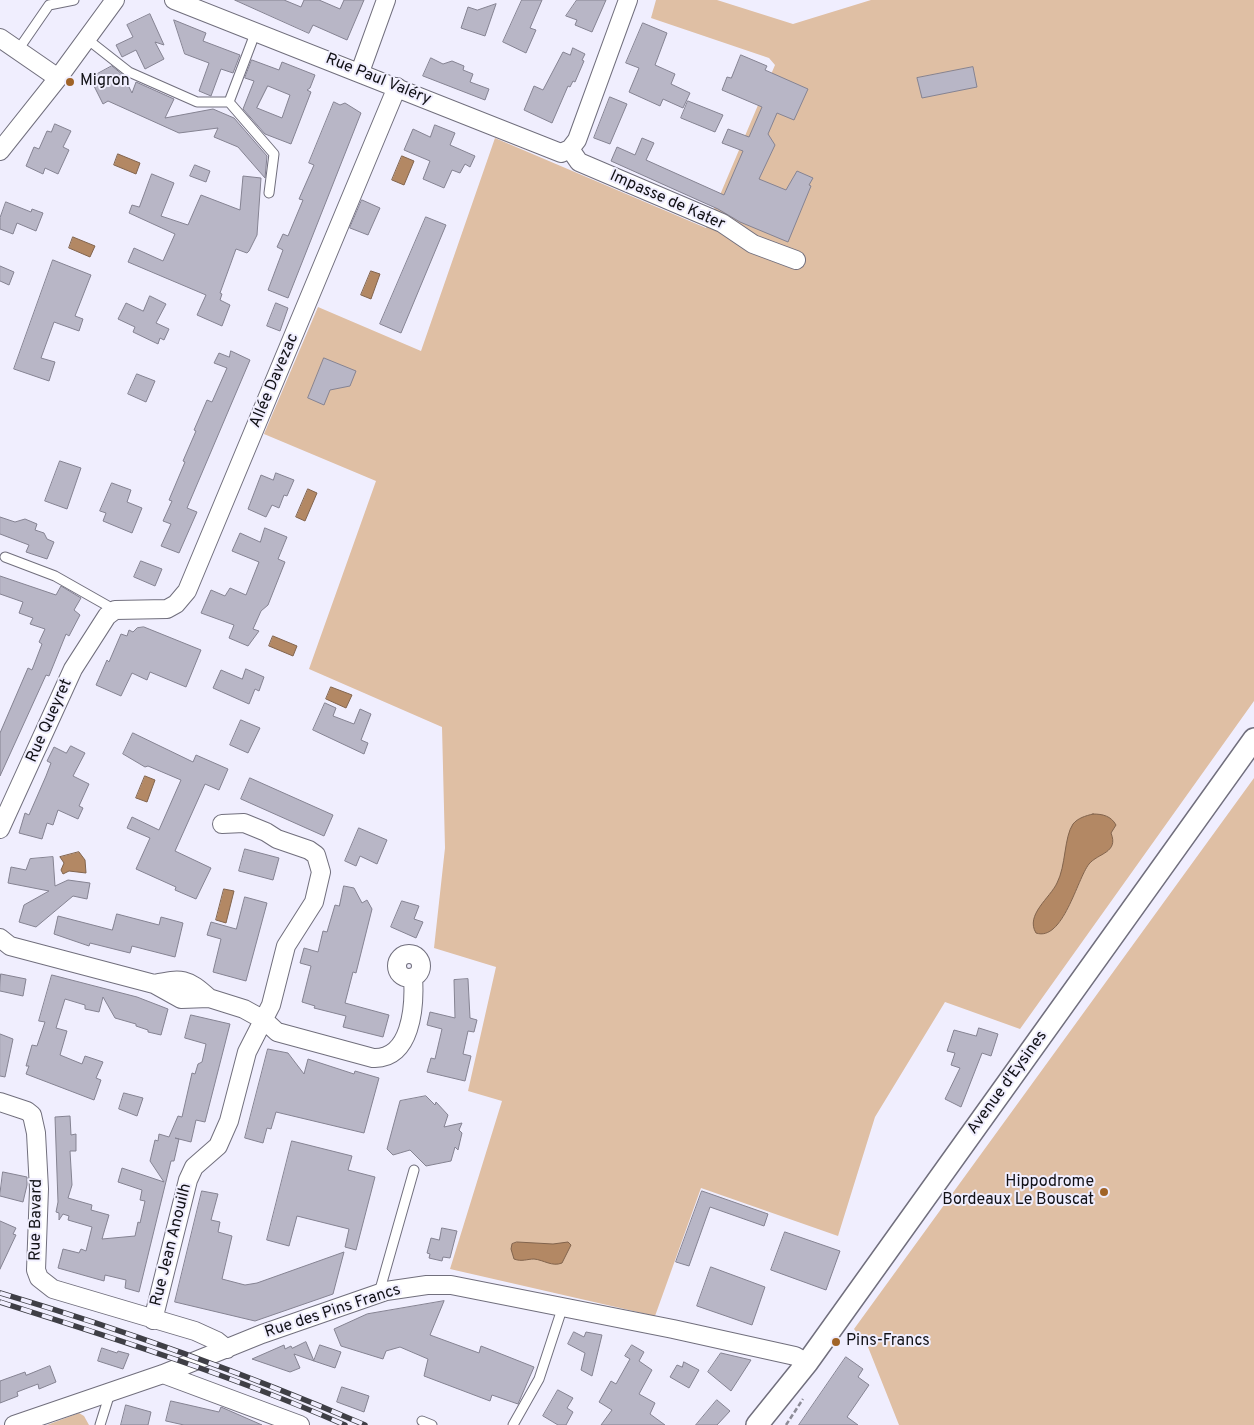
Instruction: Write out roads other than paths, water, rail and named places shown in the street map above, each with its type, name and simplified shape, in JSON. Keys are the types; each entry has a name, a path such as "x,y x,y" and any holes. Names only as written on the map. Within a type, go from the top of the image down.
{"street":[{"path":"0,151 58,78 115,0"},
{"name":"Rue Paul Valéry","path":"174,0 360,72 551,151 561,153 574,145"},
{"path":"360,72 386,0"},
{"path":"574,145 628,0"},
{"path":"0,38 58,78"},
{"name":"Allée Davezac","path":"111,613 167,609 176,604 187,591 397,87"},
{"name":"Impasse de Kater","path":"574,145 579,162 722,223 753,244 796,260"},
{"name":"Rue Queyret","path":"0,829 73,669 111,613"},
{"name":"Avenue d'Eysines","path":"757,1425 807,1363 1254,739"},
{"name":"Rue Jean Anouilh","path":"153,1320 188,1180 194,1167 218,1146 230,1121 247,1052 271,1005 286,946 314,902 321,872 320,863 316,856 308,850 244,824 222,824"},
{"path":"0,938 10,946 154,984 181,998 209,998 244,1009 264,1020 277,1032 373,1058 383,1058 394,1054 402,1046 413,1003 413,978"},
{"name":"Rue Bavard","path":"0,1102 27,1111 35,1123 39,1189 35,1260 39,1278 53,1289 195,1331 217,1341 226,1349"},
{"name":"Rue des Pins Francs","path":"14,1425 164,1374 226,1349 379,1293 427,1285 451,1285 562,1306 795,1356 807,1363"},
{"path":"164,1374 300,1425"}],"lane":[{"path":"18,50 49,5 74,0"},
{"path":"228,102 256,32"},
{"path":"87,39 129,72 197,102 228,102 274,154 268,193"},
{"path":"4,557 55,576 111,613"},
{"path":"379,1293 414,1170"},
{"path":"512,1425 540,1379 562,1306"},
{"path":"100,1425 110,1393"},
{"path":"422,1421 432,1425"}],"railway":[{"path":"0,1293 93,1322 184,1354 275,1388 365,1425"},
{"path":"0,1302 217,1374 345,1425"}],"place":[{"name":"Migron","path":"70,82"},
{"name":"Hippodrome Bordeaux Le Bouscat","path":"1104,1192"},
{"name":"Pins-Francs","path":"836,1342"}]}
